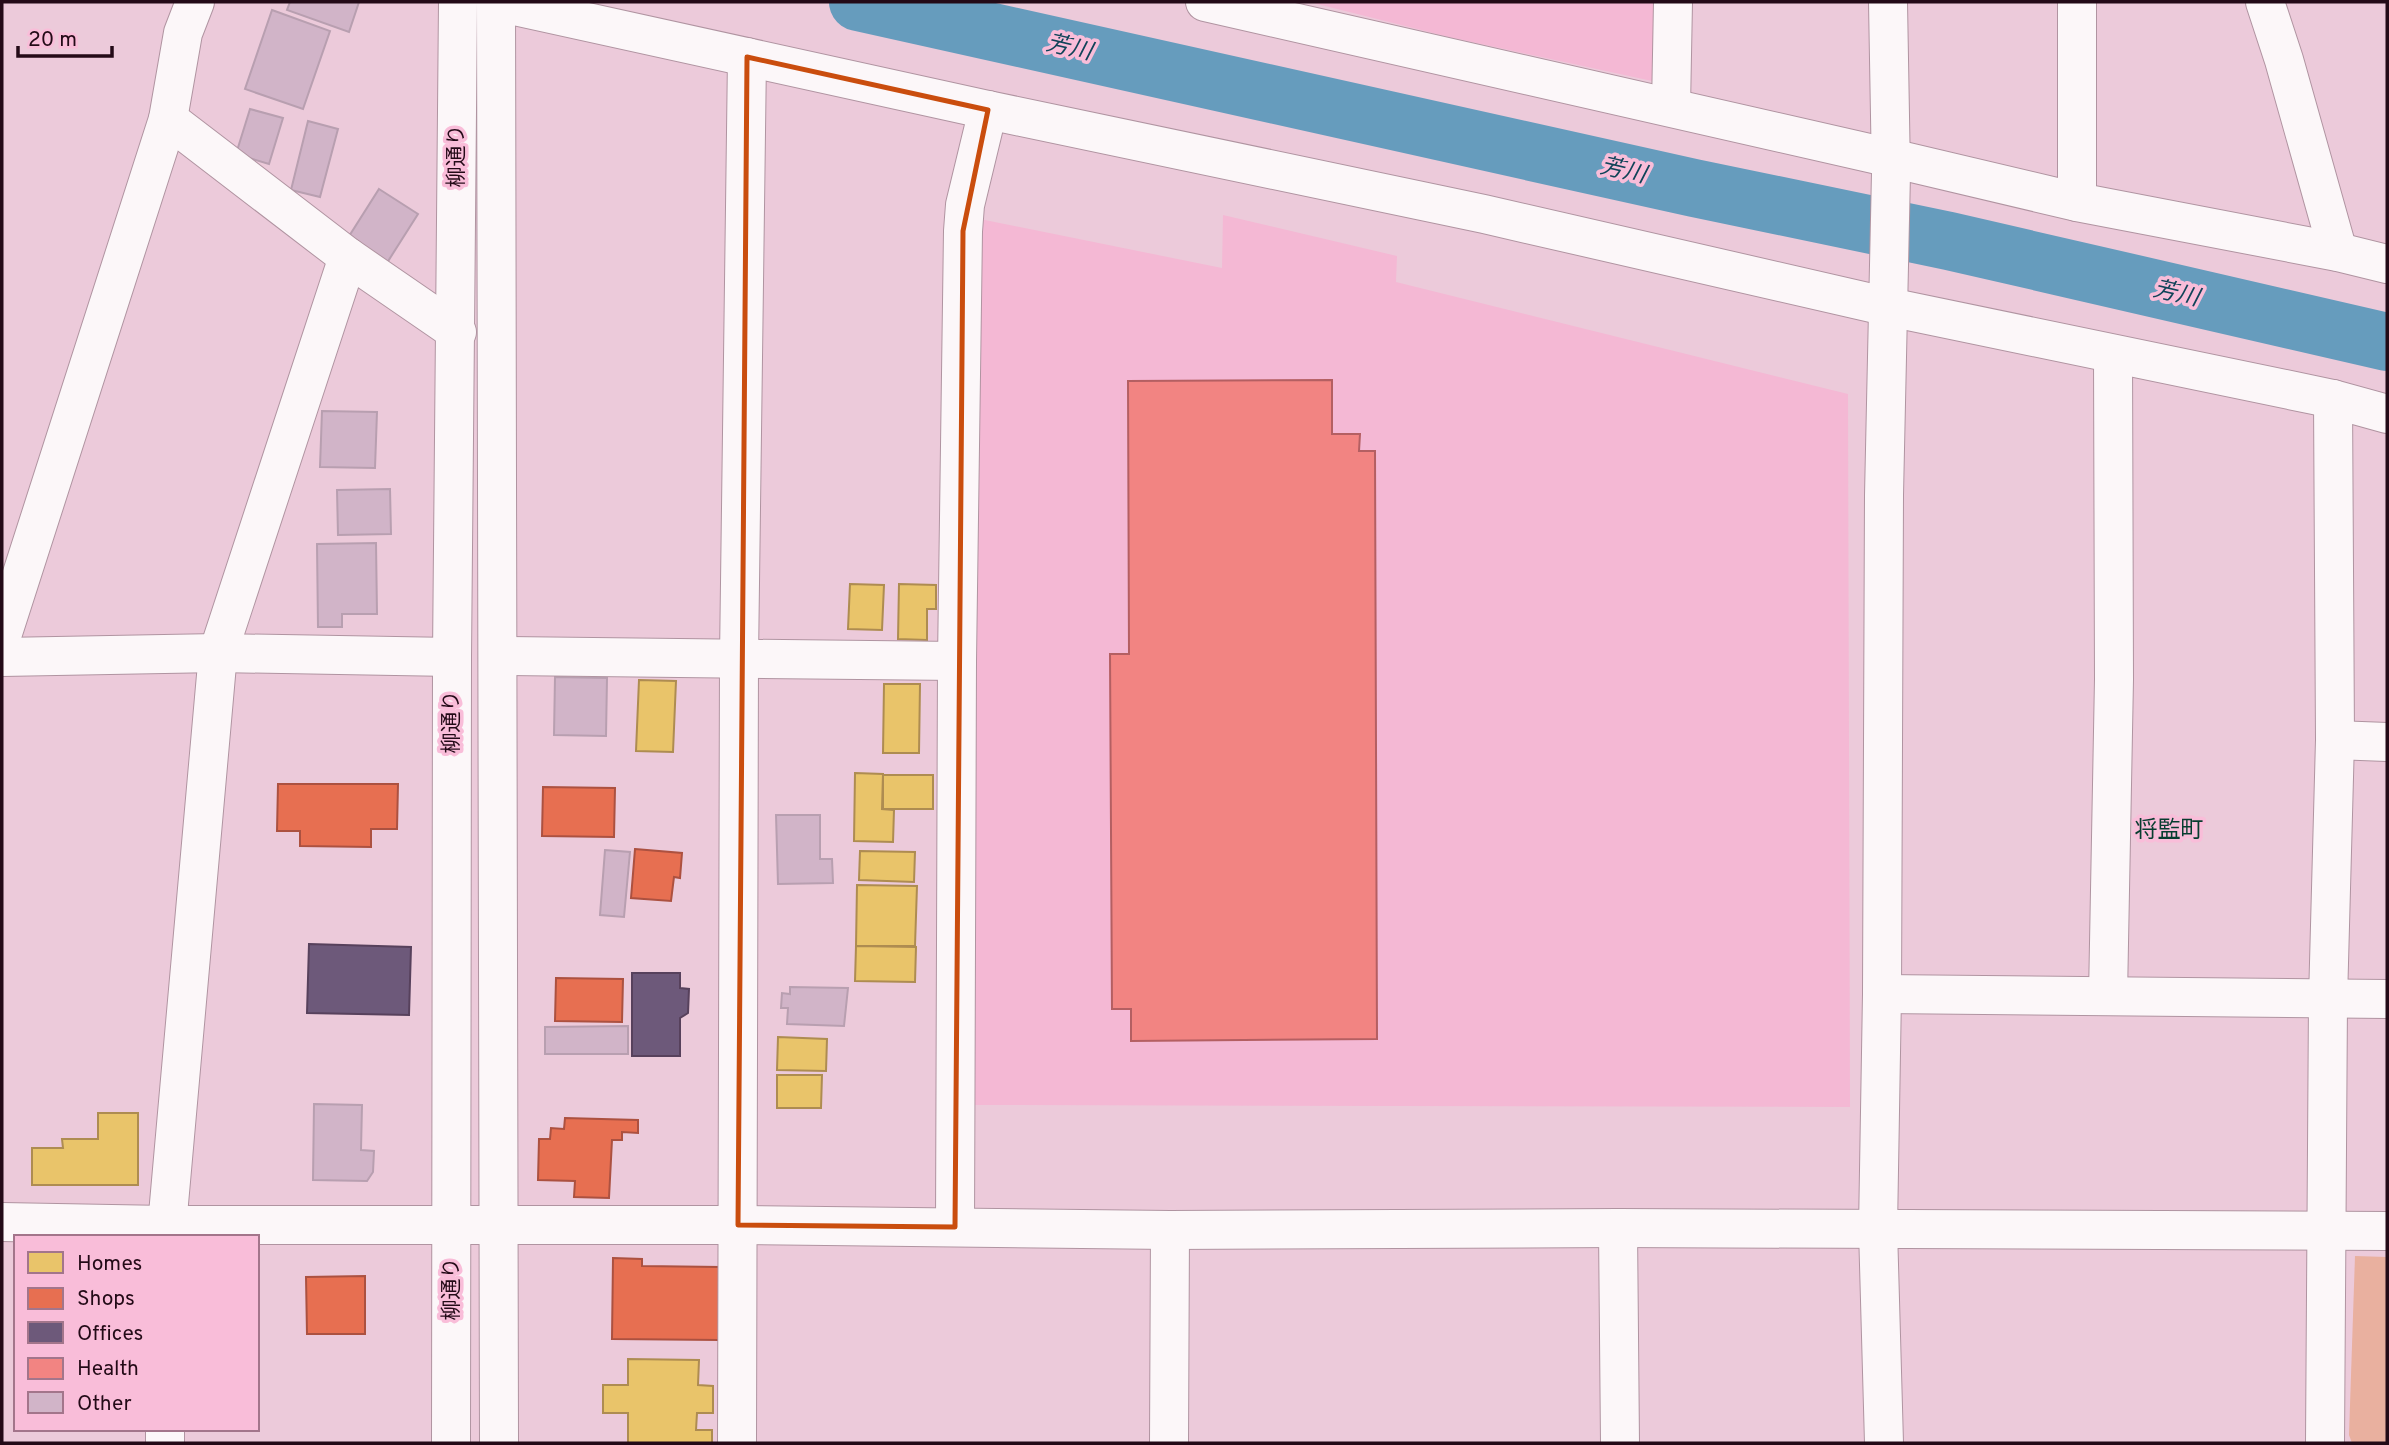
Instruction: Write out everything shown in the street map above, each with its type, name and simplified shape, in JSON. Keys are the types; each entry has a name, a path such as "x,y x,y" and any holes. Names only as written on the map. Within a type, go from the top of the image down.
{"street":[{"path":"2,636 168,119 183,33 195,2"},
{"name":"柳通り","path":"452,1443 452,657 458,2"},
{"path":"496,2 988,110 1889,297 2113,355 2333,399 2387,414"},
{"name":"柳通り","path":"496,2 499,1443"},
{"path":"1205,2 1671,107 1891,165 2338,252 2387,264"},
{"path":"1671,107 1673,2"},
{"path":"1884,1443 1878,1229 1884,509 1891,165 1888,2"},
{"path":"2077,2 2077,202"},
{"path":"2265,2 2338,252"},
{"path":"737,1443 740,658 747,57"},
{"path":"955,1227 957,661 963,230 965,205 988,110"},
{"path":"168,119 348,257 457,332"},
{"path":"166,1231 218,653 348,257"},
{"path":"2108,996 2114,679 2113,355"},
{"path":"2325,1443 2328,1000 2335,740 2333,399"},
{"path":"2,657 218,653 452,657"},
{"path":"498,656 957,661"},
{"path":"2335,740 2387,742"},
{"path":"1882,994 2387,999"},
{"path":"2,1222 166,1231 498,1225 1170,1230 1618,1228 2387,1231"},
{"path":"1618,1228 1620,1443"},
{"path":"1170,1230 1170,1443"}],"highlighted area":[{"path":"747,57 988,110 963,231 955,1227 738,1225"}],"shaded area":[{"path":"1309,2 1657,2 1652,81 1449,37"},
{"path":"1223,215 1397,256 1396,282 1848,394 1850,1107 971,1105 975,218 1222,268"},
{"path":"2355,1256 2387,1257 2387,1443 2352,1443 2349,1435"}],"building: Homes":[{"path":"850,584 884,585 882,630 848,629"},
{"path":"899,584 936,585 936,609 927,609 927,640 898,639"},
{"path":"639,680 676,681 673,752 636,751"},
{"path":"884,684 920,684 919,753 883,753"},
{"path":"855,773 883,774 882,809 894,810 893,842 854,841"},
{"path":"883,775 933,775 933,809 883,809"},
{"path":"860,851 915,852 914,882 859,880"},
{"path":"857,885 917,886 915,946 856,946"},
{"path":"856,946 916,947 915,982 855,981"},
{"path":"778,1037 827,1039 826,1071 777,1070"},
{"path":"777,1075 822,1075 821,1108 777,1108"},
{"path":"98,1113 138,1113 138,1185 32,1185 32,1148 63,1148 62,1139 98,1139"},
{"path":"628,1359 699,1360 698,1385 713,1386 713,1413 697,1413 696,1430 712,1430 712,1443 628,1443 628,1413 603,1413 603,1385 628,1385"}],"building: Shops":[{"path":"278,784 398,784 397,829 371,829 371,847 300,846 300,831 277,831"},
{"path":"543,787 615,788 614,837 542,836"},
{"path":"635,849 682,853 680,878 674,877 671,901 631,898"},
{"path":"556,978 623,979 622,1022 555,1021"},
{"path":"565,1118 638,1120 638,1133 622,1132 622,1140 612,1140 609,1198 574,1197 575,1181 538,1180 539,1139 550,1139 551,1128 564,1129"},
{"path":"613,1258 642,1259 642,1266 720,1267 719,1340 612,1339"},
{"path":"365,1276 365,1334 307,1334 306,1277"}],"building: Offices":[{"path":"309,944 411,947 409,1015 307,1013"},
{"path":"632,973 680,973 680,988 689,989 688,1013 680,1018 680,1056 632,1056"}],"building: Health":[{"path":"1332,380 1332,434 1360,434 1359,451 1375,451 1377,1039 1131,1041 1131,1009 1112,1009 1110,654 1129,654 1128,381"}],"building: Other":[{"path":"290,2 359,2 349,32 287,10"},
{"path":"272,10 330,31 303,109 245,89"},
{"path":"250,109 283,118 269,164 236,154"},
{"path":"308,121 338,129 320,197 291,190"},
{"path":"379,189 418,214 385,266 346,241"},
{"path":"322,411 377,412 375,468 320,467"},
{"path":"390,489 391,534 338,535 337,490"},
{"path":"376,543 377,614 342,614 342,627 318,627 317,544"},
{"path":"555,677 607,678 606,736 554,735"},
{"path":"776,815 820,815 820,859 832,859 833,883 778,884"},
{"path":"605,850 630,852 624,917 600,915"},
{"path":"790,987 848,988 844,1026 787,1024 788,1008 781,1008 782,993 790,994"},
{"path":"628,1026 628,1054 545,1054 545,1027"},
{"path":"314,1104 362,1105 361,1150 374,1151 373,1172 367,1181 313,1180"}],"waterway":[{"name":"芳川","path":"858,2 1694,188 1949,241 2387,342"}],"district":[{"name":"将監町","path":"2169,831"}]}
